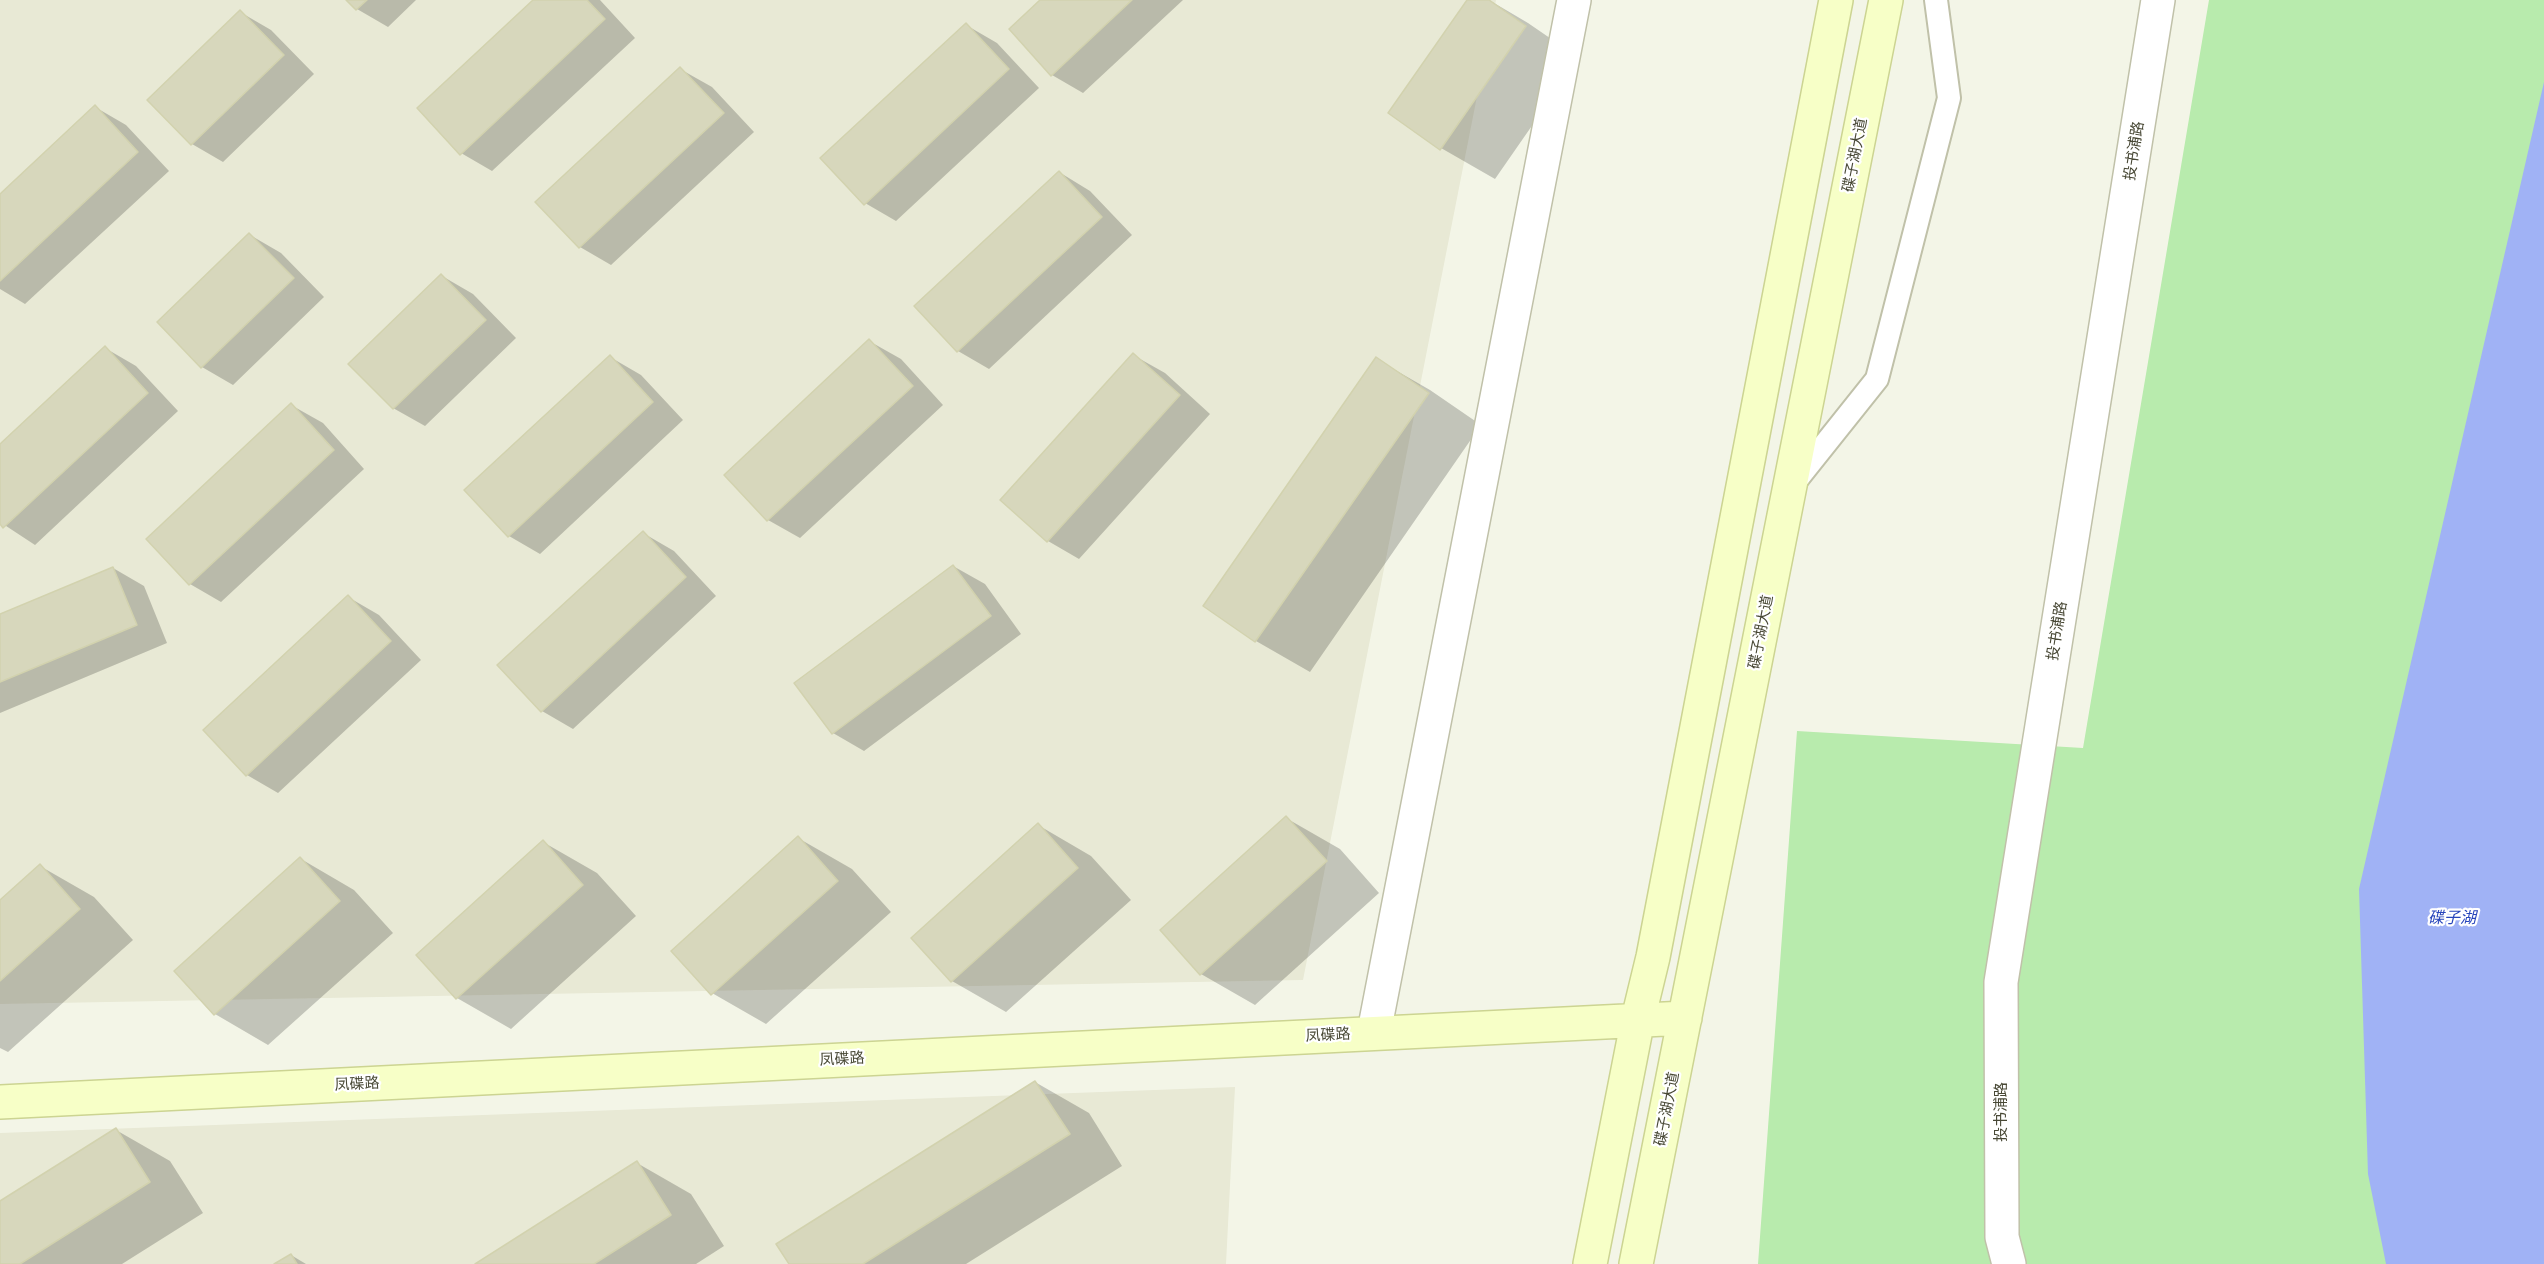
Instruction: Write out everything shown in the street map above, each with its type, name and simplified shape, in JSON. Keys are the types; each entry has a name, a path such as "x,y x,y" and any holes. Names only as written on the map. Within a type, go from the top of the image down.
{"main road":[{"path":"1590,1264 1638,1019 1653,957 1836,0"},
{"name":"碟子湖大道","path":"1636,1264 1886,0"},
{"name":"凤碟路","path":"0,1102 1685,1018"}],"street":[{"path":"1374,1032 1574,0"},
{"name":"投书浦路","path":"2008,1264 2002,1237 2001,982 2158,0"}],"lane":[{"path":"1789,489 1877,379 1949,98 1936,0"}],"shaded area":[{"path":"0,0 1496,0 1303,980 0,1004"},
{"path":"1235,1087 1226,1264 0,1264 0,1133"}],"green space":[{"path":"2209,0 2544,0 2544,371 2459,1264 1758,1264 1797,731 2083,748"}],"water":[{"name":"碟子湖","path":"2544,82 2544,1264 2386,1264 2368,1174 2359,889"}],"building":[{"path":"346,0 367,0 356,10"},
{"path":"533,0 587,0 605,19 460,155 417,108"},
{"path":"1040,0 1132,0 1051,76 1009,29"},
{"path":"1467,0 1489,0 1526,26 1440,150 1388,113"},
{"path":"240,10 284,55 191,145 147,100"},
{"path":"966,23 1009,69 864,205 820,158"},
{"path":"680,67 724,113 579,248 535,202"},
{"path":"95,105 138,152 0,281 0,194"},
{"path":"1059,171 1102,217 957,352 914,306"},
{"path":"249,233 294,278 201,368 157,322"},
{"path":"441,274 486,320 393,409 348,364"},
{"path":"869,339 913,386 767,521 724,475"},
{"path":"105,346 148,393 3,528 0,524 0,444"},
{"path":"1133,353 1180,395 1047,542 1000,500"},
{"path":"610,355 653,402 508,537 464,490"},
{"path":"1376,357 1429,393 1255,642 1203,606"},
{"path":"291,403 334,450 189,585 146,539"},
{"path":"643,531 686,577 541,712 497,665"},
{"path":"953,565 991,616 832,734 794,683"},
{"path":"113,567 137,625 0,682 0,614"},
{"path":"348,595 391,641 246,776 203,730"},
{"path":"1286,816 1327,861 1200,975 1160,930"},
{"path":"1038,823 1078,868 951,982 911,938"},
{"path":"798,836 838,881 711,995 671,951"},
{"path":"543,840 583,885 456,999 416,955"},
{"path":"300,857 340,901 214,1015 174,971"},
{"path":"40,864 80,909 0,981 0,900"},
{"path":"1035,1081 1070,1134 863,1264 789,1264 776,1244"},
{"path":"116,1128 150,1182 20,1264 0,1264 0,1201"},
{"path":"637,1161 671,1215 594,1264 475,1264"},
{"path":"291,1254 297,1264 274,1264"}]}
